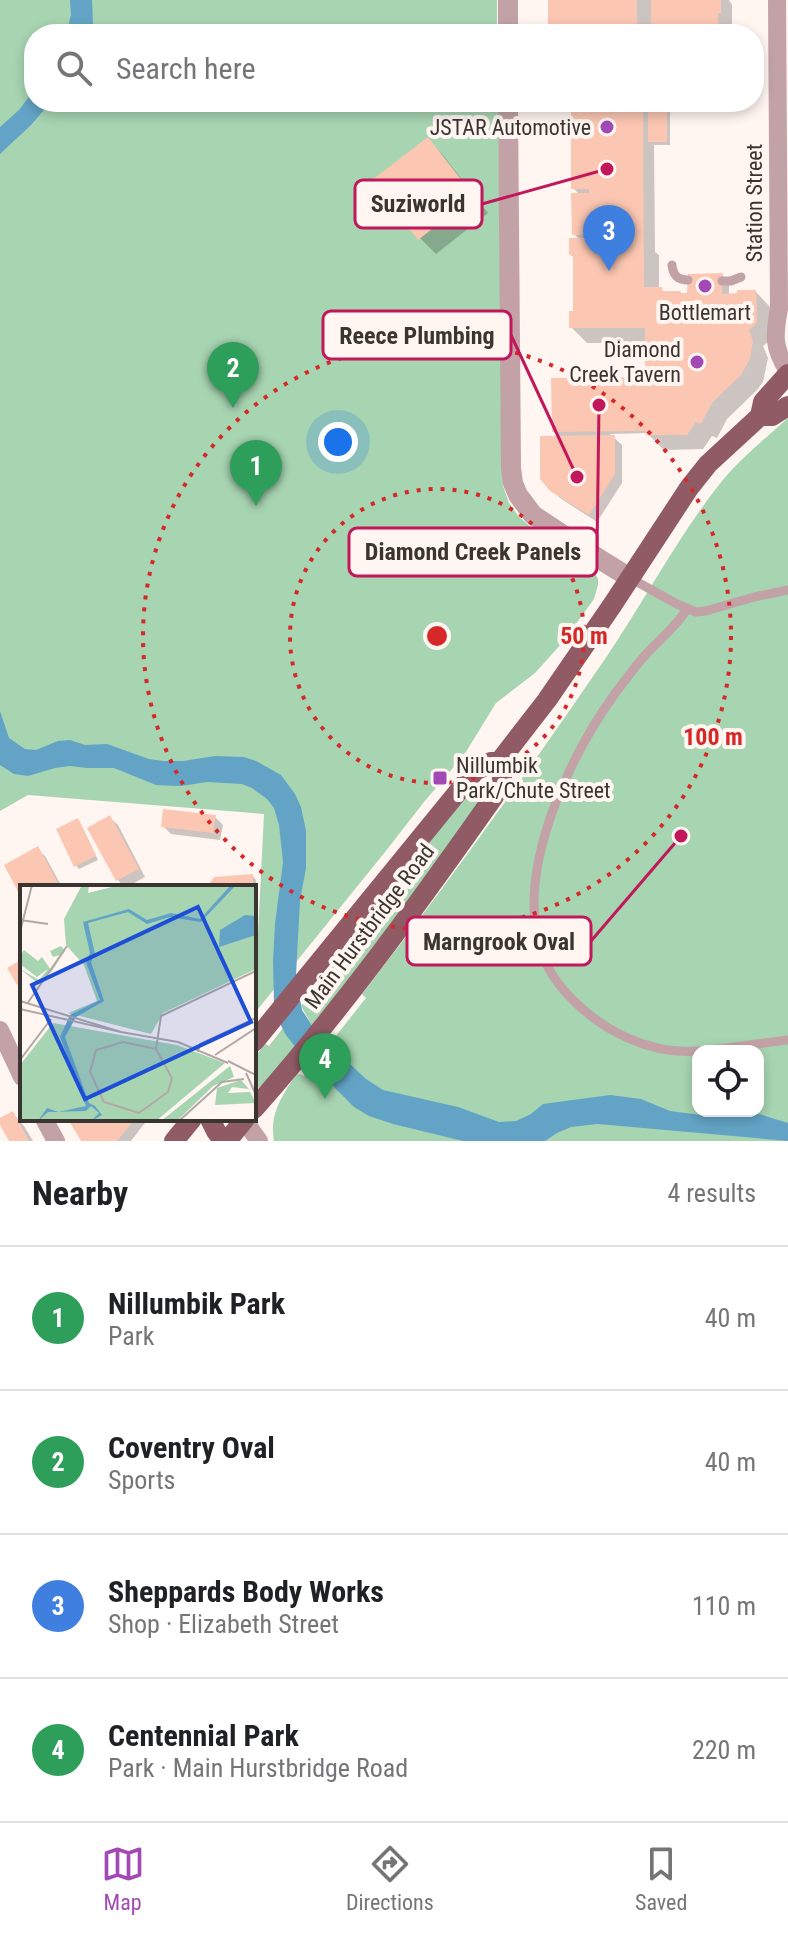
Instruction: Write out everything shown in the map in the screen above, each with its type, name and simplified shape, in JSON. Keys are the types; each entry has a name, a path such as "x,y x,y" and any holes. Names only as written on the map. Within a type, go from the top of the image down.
{"main road":[{"name":"Main Hurstbridge Road","path":"499,762 547,700 698,476 760,416 763,402 788,372"},
{"name":"Main Hurstbridge Road","path":"760,416 772,416 788,406"},
{"name":"Main Hurstbridge Road","path":"256,1040 475,771 491,762 499,762"},
{"name":"Main Hurstbridge Road","path":"256,1106 355,989 499,788 503,769 499,762"},
{"path":"174,1141 190,1121"},
{"path":"211,1121 225,1141"},
{"name":"Main Hurstbridge Road","path":"225,1141 242,1121"}],"street":[{"path":"508,0 508,24"},
{"name":"Station Street","path":"777,0 782,80 776,347 788,372"},
{"path":"508,112 513,483 533,515 630,578"},
{"name":"Station Street","path":"779,309 788,334"},
{"path":"0,1030 20,1073"},
{"path":"45,1121 56,1141"},
{"path":"248,1121 259,1141"}],"lane":[{"path":"672,265 678,279 688,280"},
{"path":"722,281 741,277"},
{"path":"630,578 696,612 788,590"},
{"path":"687,609 616,693 564,778 544,841 534,906 536,929 546,963 555,979 582,1009 620,1034 667,1050 692,1051"},
{"path":"748,1045 788,1040"}],"green space":[{"path":"0,0 497,0 497,24 24,24 24,112 498,112 503,486 509,503 519,517 591,567 598,579 594,599 562,643 535,673 496,703 464,755 256,1012 264,814 28,795 0,811"},
{"path":"788,418 788,1141 274,1141 275,1113 297,1073 304,1076 366,998 362,994 546,744 706,502 737,464"},
{"path":"471,794 479,799 478,806 313,1027 301,1006 348,947 345,944"},
{"path":"283,1028 296,1048 273,1076 256,1089 256,1055 265,1044 269,1046"}],"water":[{"path":"70,0 92,0 93,24 69,24"},
{"path":"24,103 24,112 42,112 0,154 0,127"},
{"path":"0,711 9,738 25,749 36,750 58,741 70,740 85,745 107,744 163,761 215,756 244,757 281,775 301,807 306,831 306,868 300,900 296,975 302,1010 317,1033 366,1079 383,1090 458,1107 499,1122 516,1121 543,1104 610,1095 641,1099 670,1111 692,1114 692,1117 764,1116 788,1123 788,1141 598,1124 571,1127 545,1141 463,1141 369,1116 354,1107 300,1053 277,1018 273,961 283,862 279,825 274,808 267,799 242,784 207,782 181,786 156,785 114,768 70,766 28,776 14,774 0,765"}],"building":[{"path":"548,0 637,0 637,24 548,24"},
{"path":"651,0 721,0 719,24 651,24"},
{"path":"571,112 643,112 644,287 662,287 663,291 687,293 688,274 723,273 722,294 756,290 757,323 749,330 753,341 750,359 741,375 712,403 701,424 696,422 687,435 646,435 646,431 552,432 551,378 645,377 645,328 569,328 569,311 573,311 573,255 569,255 569,238 590,238 590,235 572,235 571,193 589,193 589,189 571,189"},
{"path":"648,112 667,112 667,142 648,142"},
{"path":"428,137 474,196 418,240 372,180"},
{"path":"615,435 615,474 589,515 550,491 540,479 540,436"},
{"path":"163,809 216,815 213,833 161,827"},
{"path":"110,815 139,869 116,881 87,828"},
{"path":"78,818 96,856 74,867 56,829"},
{"path":"38,846 59,885 20,885 20,895 4,865"},
{"path":"253,874 253,885 208,885 214,877"},
{"path":"20,960 20,983 17,985 7,968"},
{"path":"13,1111 29,1141 9,1141 0,1125 0,1118"},
{"path":"69,1121 133,1121 117,1141 81,1141"}],"place":[{"name":"JSTAR Automotive","path":"607,127"},
{"name":"Suziworld","path":"607,169"},
{"name":"Sheppards Body Works","path":"609,271"},
{"name":"Bottlemart","path":"705,286"},
{"name":"Diamond Creek Tavern","path":"697,362"},
{"name":"Diamond Creek Panels","path":"599,405"},
{"name":"Coventry Oval","path":"233,408"},
{"name":"Reece Plumbing","path":"577,477"},
{"name":"Nillumbik Park","path":"256,506"},
{"name":"Nillumbik Park/Chute Street","path":"440,778"},
{"name":"Marngrook Oval","path":"681,836"},
{"name":"Centennial Park","path":"325,1099"}]}
